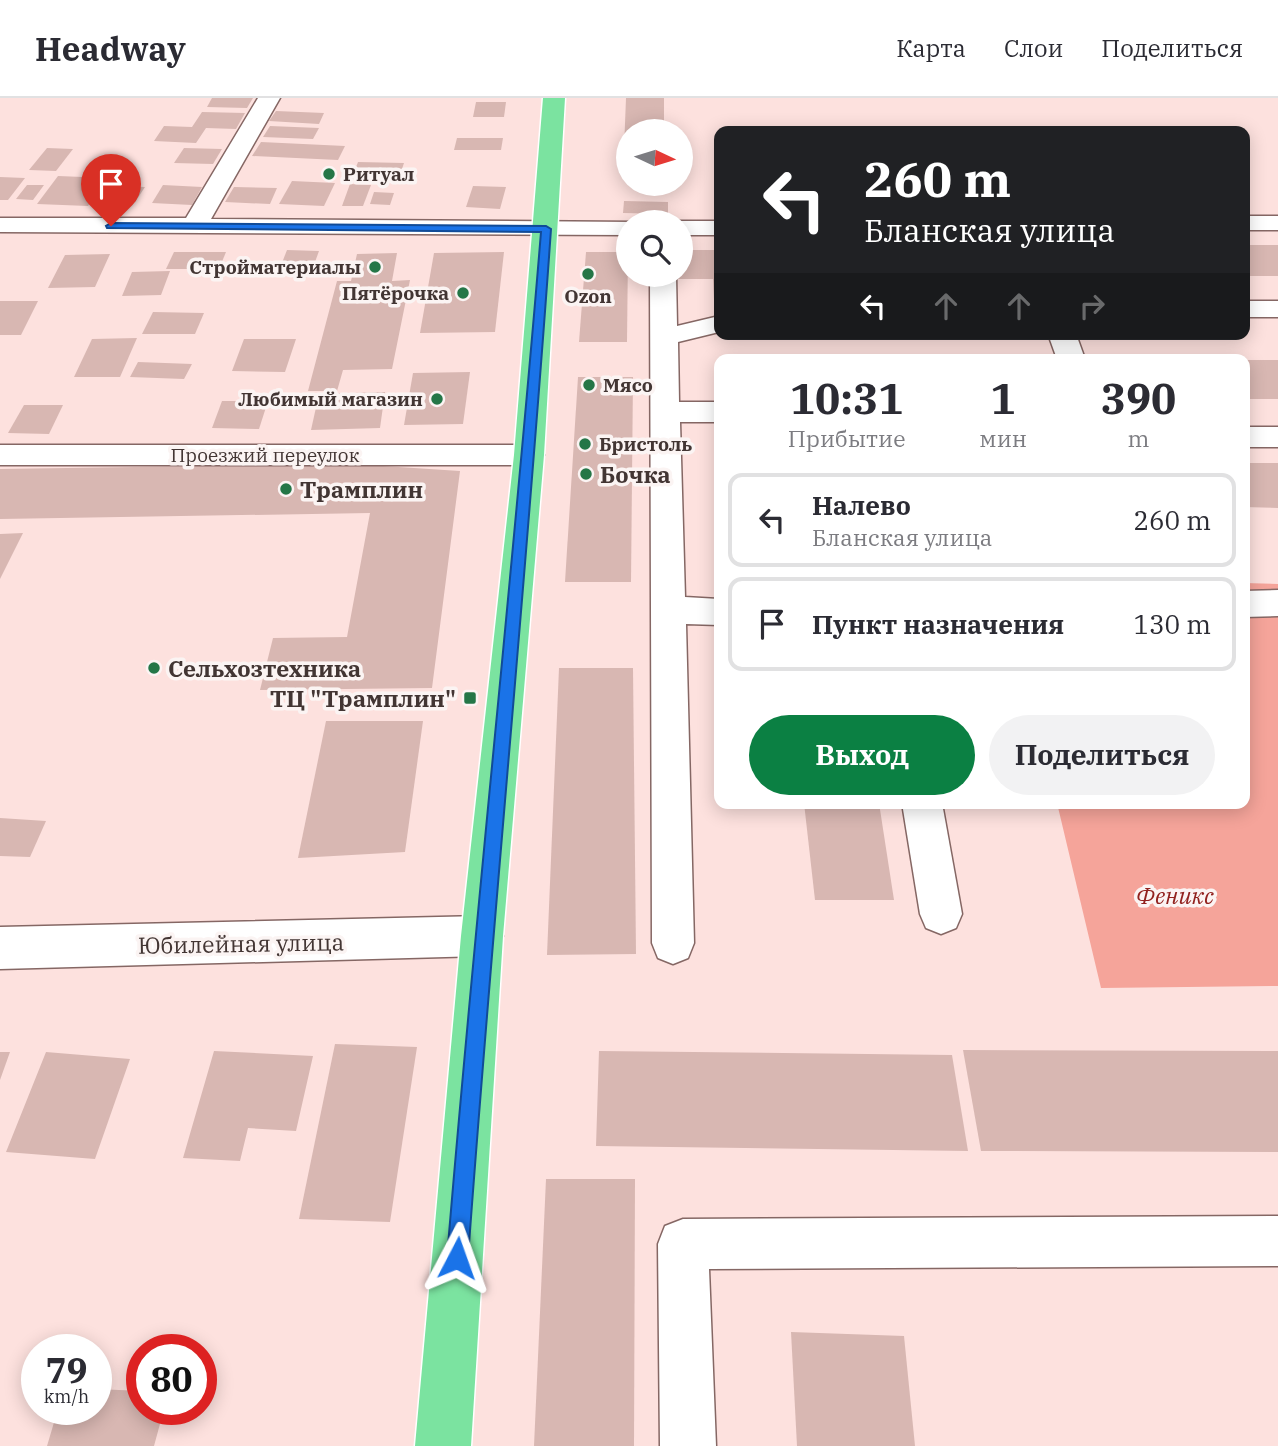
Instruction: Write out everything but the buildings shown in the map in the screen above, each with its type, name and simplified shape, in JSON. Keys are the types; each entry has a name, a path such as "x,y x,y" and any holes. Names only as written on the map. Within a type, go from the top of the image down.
{"highway":[{"path":"443,1446 482,936 529,455 554,98"}],"street":[{"path":"194,226 269,98"},
{"path":"1250,223 1278,223"},
{"path":"0,225 616,228"},
{"path":"693,228 714,228"},
{"path":"663,287 673,943"},
{"path":"1250,309 1278,309"},
{"path":"665,337 714,325"},
{"path":"666,412 714,412"},
{"path":"1250,437 1278,437"},
{"name":"Проезжий переулок","path":"0,455 529,455"},
{"path":"1250,604 1278,603"},
{"path":"668,610 714,612"},
{"path":"923,809 941,914"},
{"name":"Юбилейная улица","path":"0,948 482,936"},
{"path":"688,1446 683,1244 1278,1241"}],"green space":[{"name":"Феникс","path":"1250,583 1278,584 1278,986 1101,988 1058,809 1250,809"}],"place":[{"name":"Ритуал","path":"329,174"},
{"name":"Стройматериалы","path":"375,267"},
{"name":"Ozon","path":"588,274"},
{"name":"Пятёрочка","path":"463,293"},
{"name":"Мясо","path":"589,385"},
{"name":"Любимый магазин","path":"437,399"},
{"name":"Бристоль","path":"585,444"},
{"name":"Бочка","path":"586,474"},
{"name":"Трамплин","path":"286,489"},
{"name":"Сельхозтехника","path":"154,668"},
{"name":"ТЦ \"Трамплин\"","path":"470,698"}],"route":[{"path":"111,226 546,229 529,455 482,936 457,1258"}]}
